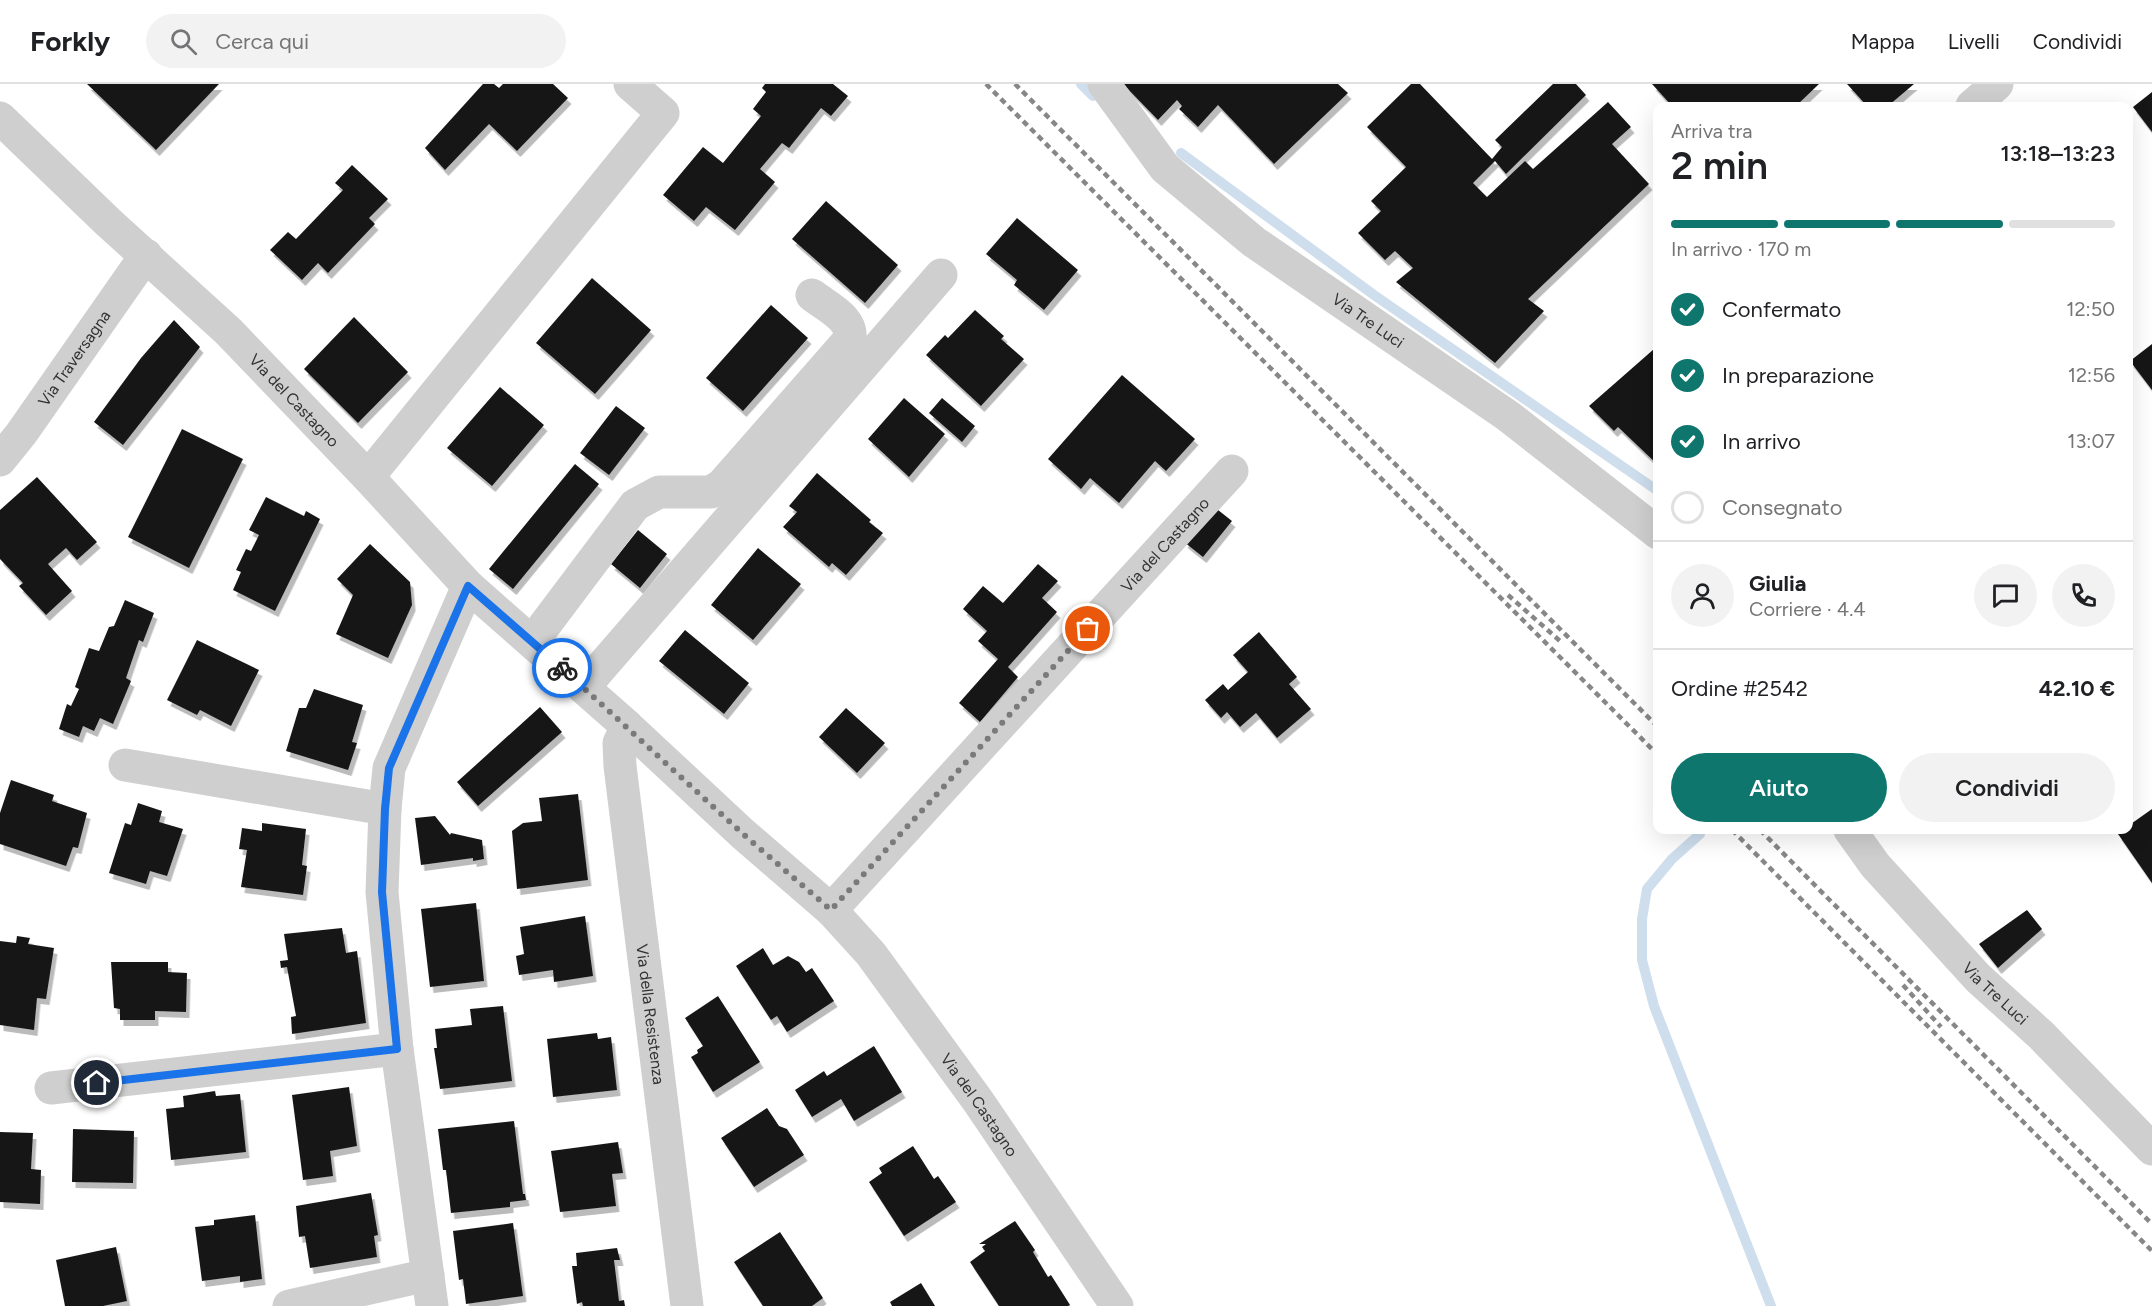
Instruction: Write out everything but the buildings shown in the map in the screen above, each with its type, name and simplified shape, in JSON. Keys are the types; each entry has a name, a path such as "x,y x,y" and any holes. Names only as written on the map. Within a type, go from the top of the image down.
{"street":[{"path":"368,477 663,113 630,84"},
{"name":"Via Tre Luci","path":"1104,84 1165,168 1254,242 1508,416 1653,529"},
{"path":"1977,102 1997,84"},
{"name":"Via del Castagno","path":"0,118 228,331 368,477 468,586 584,687 743,834 831,910 871,954 978,1101 1117,1306"},
{"name":"Via Traversagna","path":"0,460 21,434 146,255"},
{"path":"584,687 942,275"},
{"path":"532,642 635,505 659,492 711,492 722,485 850,339 851,332 848,323 812,296"},
{"name":"Via del Castagno","path":"831,910 1232,471"},
{"path":"289,1306 430,1291 397,1049 382,892 385,809 389,768 468,586"},
{"name":"Via della Resistenza","path":"627,726 619,744 620,766 687,1306"},
{"path":"125,765 385,809"},
{"name":"Via Tre Luci","path":"1853,834 1875,865 1978,978 2042,1035 2152,1149"},
{"path":"51,1088 397,1049"}],"waterway":[{"path":"1081,84 1093,96"},
{"path":"1181,153 1374,295 1653,488"},
{"path":"1700,834 1672,859 1647,889 1642,919 1642,960 1654,1006 1771,1306"}],"railway":[{"path":"986,84 1653,750"},
{"path":"1015,84 1653,722"},
{"path":"1508,595 1560,641"},
{"path":"1736,834 2152,1251"},
{"path":"1764,834 2152,1224"},
{"path":"1903,985 1941,1027"}],"way so far":[{"path":"562,668 743,834 831,910 1088,629"}],"route":[{"path":"97,1083 397,1049 382,892 389,768 454,612 468,586 562,668"}]}
